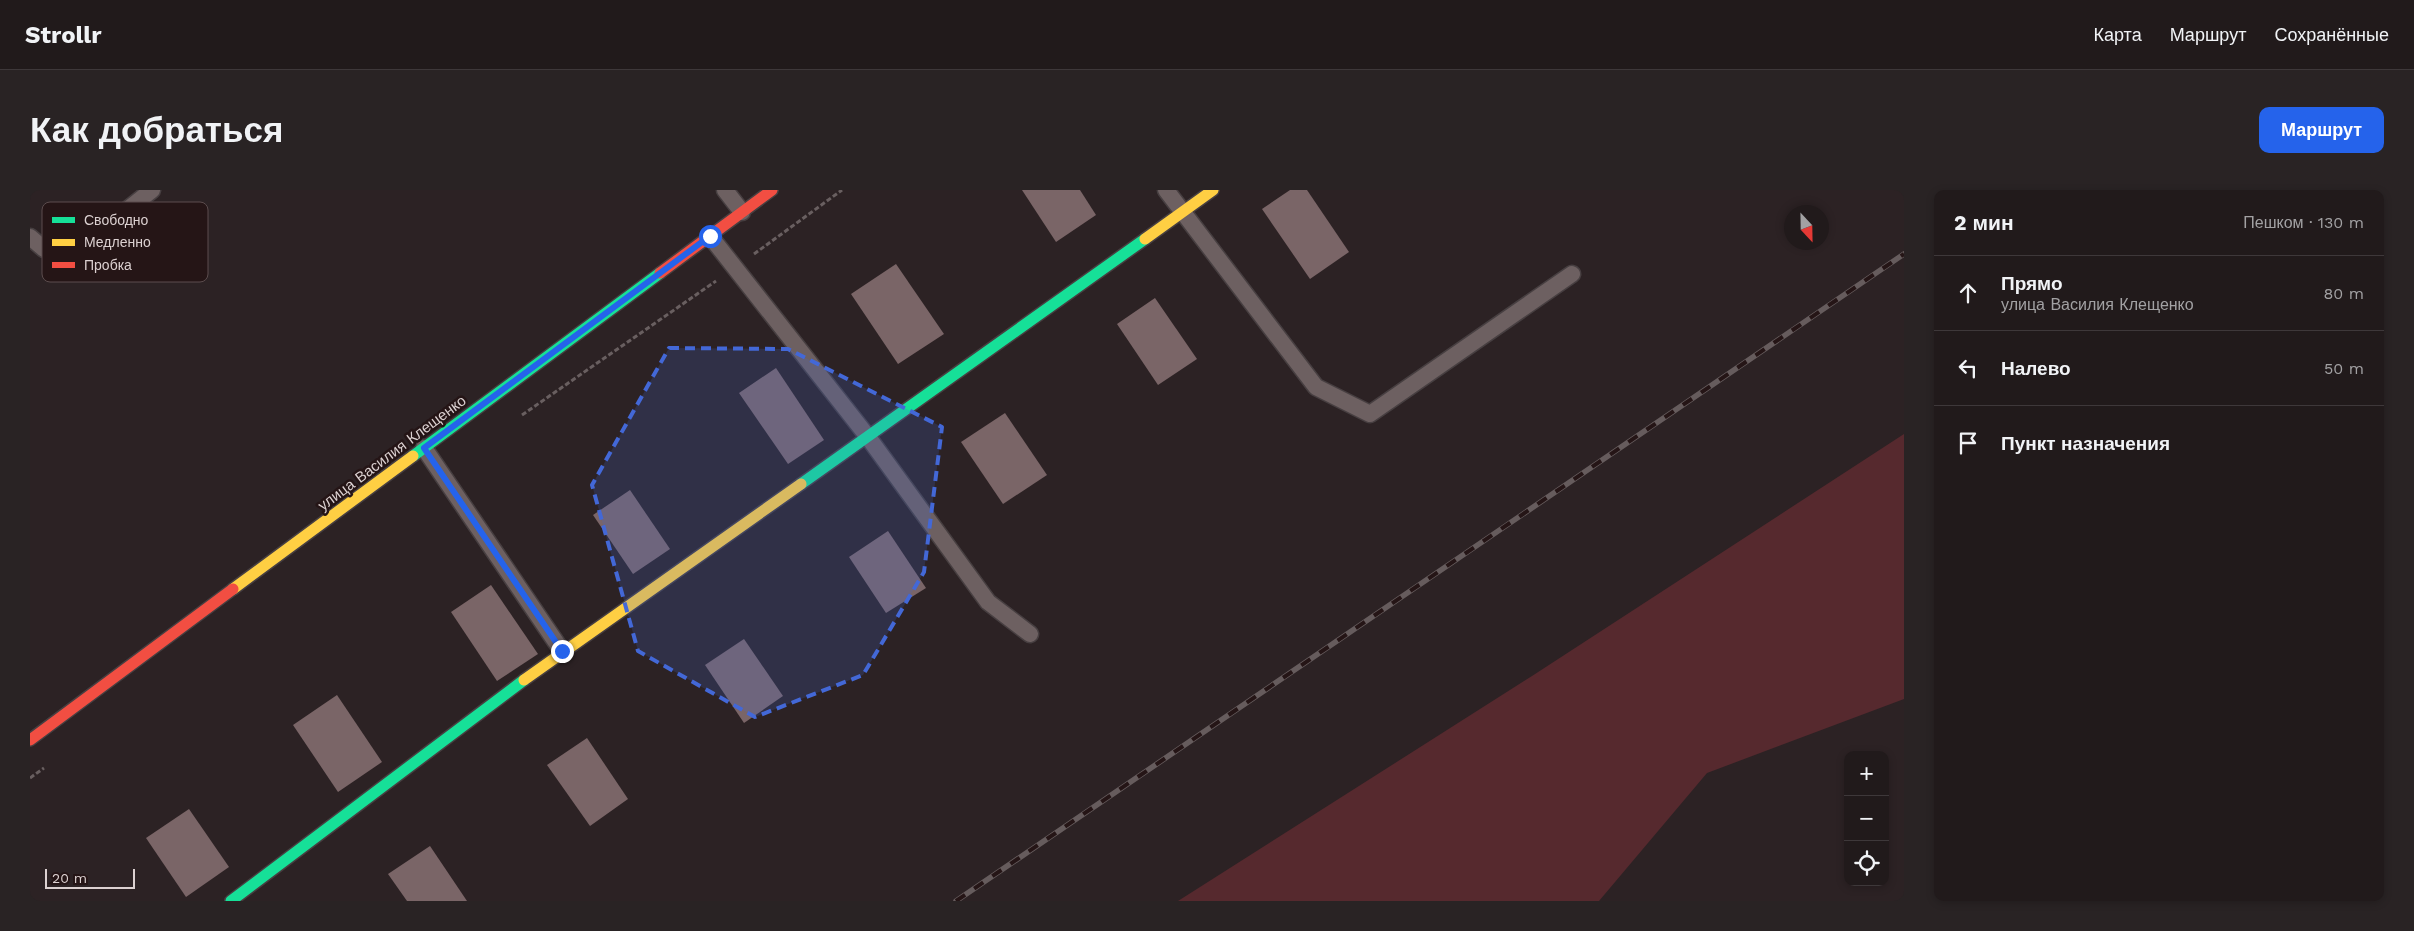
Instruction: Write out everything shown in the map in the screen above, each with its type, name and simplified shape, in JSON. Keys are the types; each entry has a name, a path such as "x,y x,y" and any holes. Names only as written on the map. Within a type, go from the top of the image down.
{"street":[{"name":"улица Василия Клещенко","path":"30,740 772,190"},
{"path":"231,901 562,651 868,437 1213,190"}],"lane":[{"path":"137,202 152,190"},
{"path":"725,190 742,212"},
{"path":"1166,190 1316,387 1370,414 1572,274"},
{"path":"710,236 868,437 988,602 1030,634"},
{"path":"30,237 42,247"},
{"path":"424,448 562,651"}],"highlighted area":[{"path":"669,348 788,349 942,427 924,572 863,675 755,717 638,651 592,485"}],"shaded area":[{"path":"1904,434 1904,699 1707,773 1599,901 1178,901 1532,676"}],"building":[{"path":"1022,190 1080,190 1096,215 1056,242"},
{"path":"1290,190 1307,190 1349,252 1310,279 1262,209"},
{"path":"896,264 944,334 898,364 851,294"},
{"path":"1155,298 1197,359 1158,385 1117,324"},
{"path":"776,368 824,440 788,464 739,393"},
{"path":"1005,413 1047,475 1003,504 961,442"},
{"path":"630,490 670,549 633,574 593,515"},
{"path":"888,531 926,588 886,613 849,557"},
{"path":"491,585 538,654 497,681 451,612"},
{"path":"744,639 783,696 744,723 705,665"},
{"path":"337,695 382,762 338,792 293,725"},
{"path":"587,738 628,799 590,826 547,765"},
{"path":"189,809 229,867 186,897 146,838"},
{"path":"430,846 467,901 407,901 388,874"}],"railway":[{"path":"956,901 1904,254"}],"traffic: fast":[{"path":"801,484 1145,239"},
{"path":"413,456 660,273"},
{"path":"231,901 524,680"}],"traffic: slow":[{"path":"1145,239 1213,190"},
{"path":"233,589 413,456"},
{"path":"524,680 801,484"}],"traffic: jam":[{"path":"660,273 772,190"},
{"path":"30,740 233,589"}],"route":[{"path":"562,651 424,448 710,236"}]}
